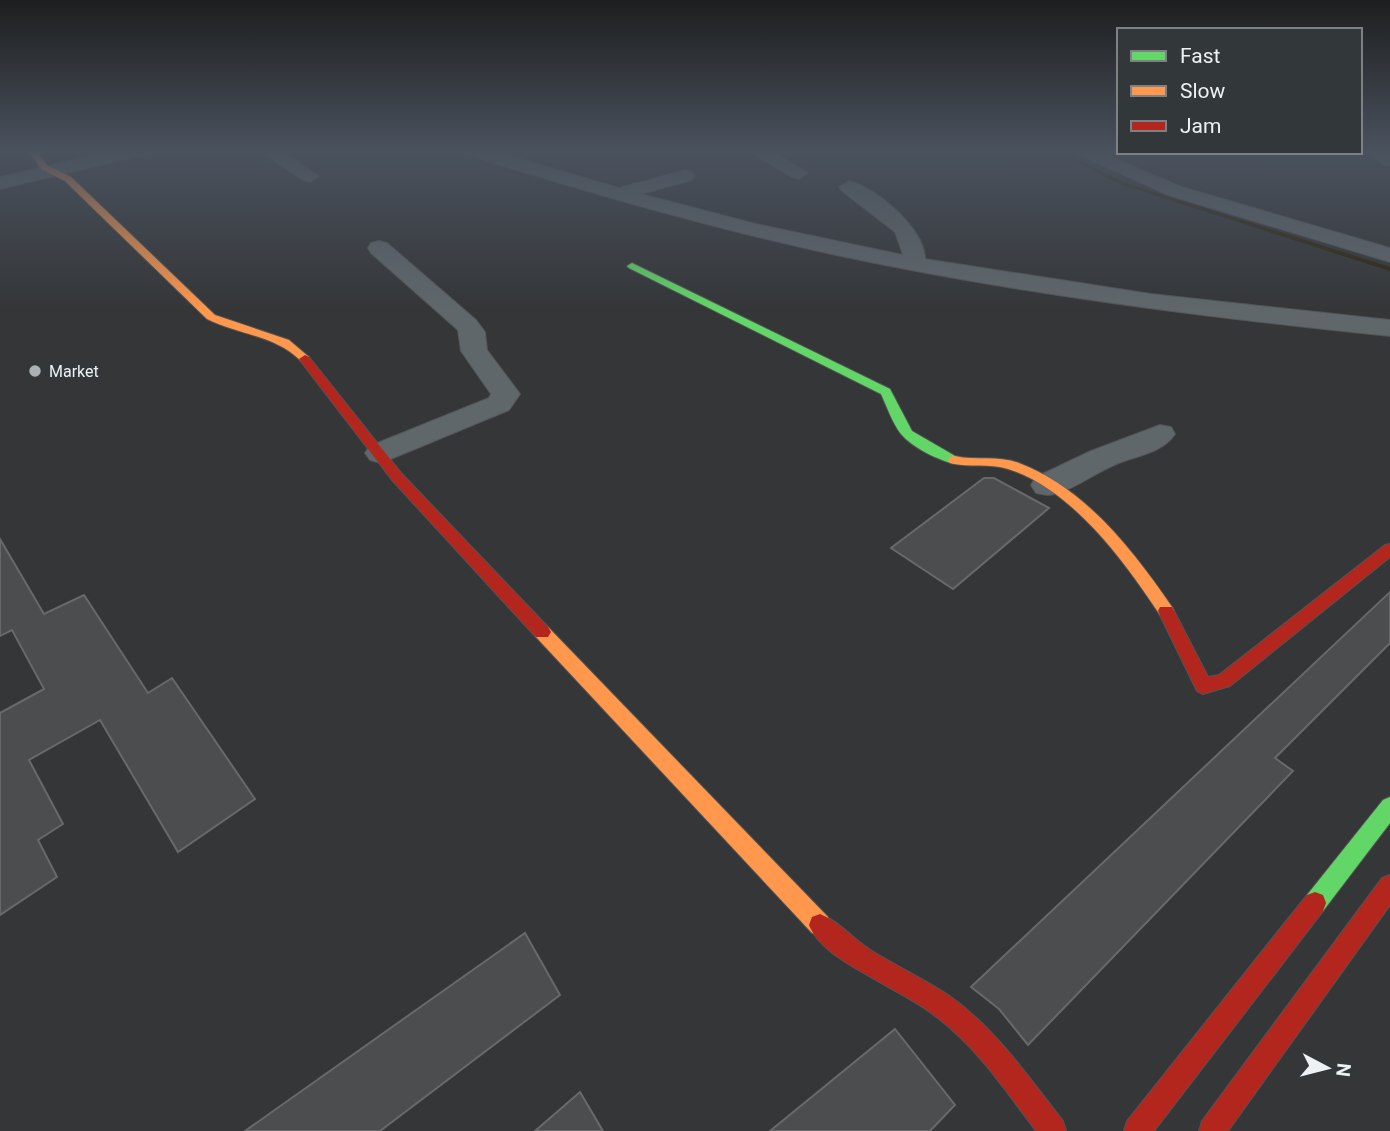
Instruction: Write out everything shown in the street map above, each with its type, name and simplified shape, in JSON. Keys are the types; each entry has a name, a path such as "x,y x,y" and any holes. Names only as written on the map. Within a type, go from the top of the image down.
{"street":[{"path":"93,203 211,317 234,330 271,335 295,346 381,453 397,477 423,506 827,933 858,956 947,1010 975,1033 1053,1131"},
{"path":"656,203 758,231 914,264 1170,304 1390,328"},
{"path":"870,203 904,228 912,239 916,252 914,264"},
{"path":"1163,203 1390,276"},
{"path":"1214,203 1390,256"},
{"path":"379,248 467,325 472,332 474,351 506,394 499,404 381,453"},
{"path":"632,266 886,392 894,401 900,426 909,436 972,466 997,463 1013,466 1048,485 1110,539 1144,579 1167,611 1203,686 1224,681 1238,671 1390,549"},
{"path":"1048,485 1102,458 1145,443 1160,434"},
{"path":"1137,1131 1390,807"},
{"path":"1212,1131 1390,886"}],"building":[{"path":"984,478 994,478 1049,508 953,589 891,548"},
{"path":"0,539 44,614 84,595 148,693 172,678 255,799 178,852 100,720 29,760 63,824 38,840 57,877 0,915 0,713 44,689 12,630 0,636"},
{"path":"1390,592 1390,643 1275,758 1293,771 1028,1045 999,1009 971,987"},
{"path":"525,933 560,995 380,1131 245,1131"},
{"path":"895,1029 955,1105 930,1131 770,1131"},
{"path":"580,1092 603,1131 535,1131"}],"waterway":[{"path":"1180,203 1390,269"}],"traffic: fast":[{"path":"632,266 886,392 907,433 929,448 955,460"},
{"path":"1315,903 1390,807"}],"traffic: slow":[{"path":"93,203 211,317 285,342 305,359"},
{"path":"955,460 1014,466 1038,477 1060,492 1119,547 1166,611"},
{"path":"542,632 820,925"}],"traffic: jam":[{"path":"305,359 397,477 542,632"},
{"path":"1166,611 1203,686 1224,681 1390,549"},
{"path":"1212,1131 1390,886"},
{"path":"1137,1131 1315,903"},
{"path":"820,925 848,949 929,997 960,1020 1003,1065 1053,1131"}],"place":[{"name":"Market","path":"35,371"}]}
